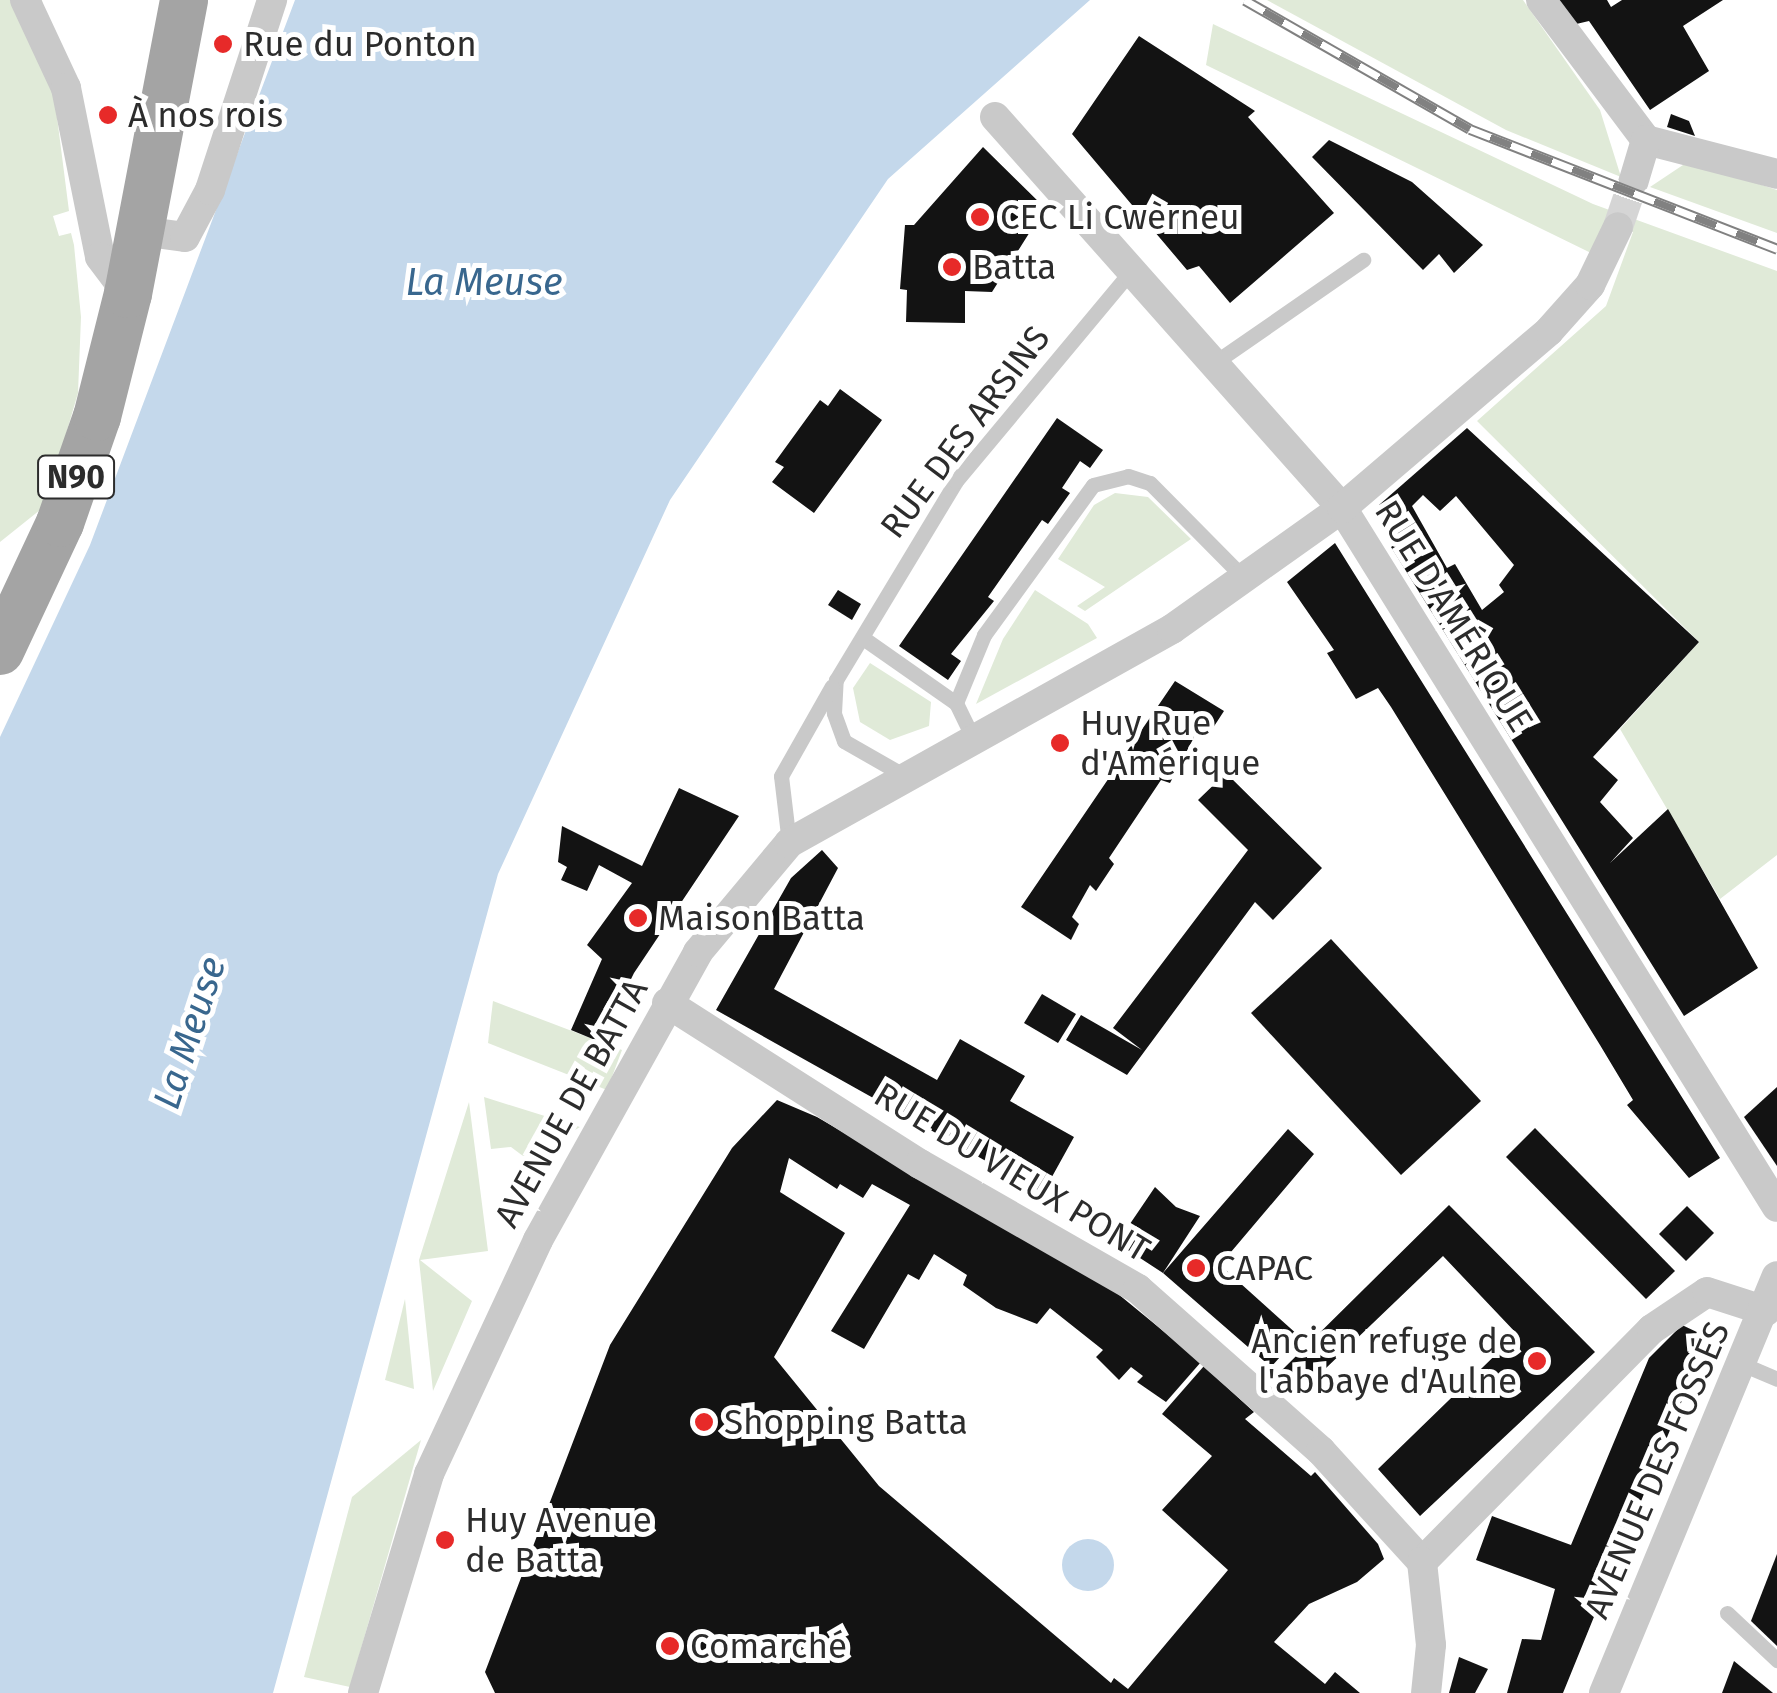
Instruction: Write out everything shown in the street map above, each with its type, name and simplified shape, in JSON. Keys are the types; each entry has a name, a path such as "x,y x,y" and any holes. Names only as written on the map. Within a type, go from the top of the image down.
{"main road":[{"name":"N90","path":"0,651 60,522 128,294 184,0"}],"street":[{"path":"25,0 66,88 100,258 128,294"},
{"path":"140,231 186,237 210,190 272,0"},
{"path":"1541,0 1646,140 1777,174"},
{"name":"RUE D'AMÉRIQUE","path":"995,117 1217,361 1342,508 1777,1208"},
{"path":"1634,180 1646,140"},
{"name":"AVENUE DE BATTA","path":"362,1693 429,1474 476,1366 667,1003 698,952 788,843 1172,629 1342,508 1550,331 1590,285 1618,227"},
{"name":"RUE DU VIEUX PONT","path":"667,1003 920,1164 1138,1289 1321,1451 1422,1562"},
{"name":"AVENUE DES FOSSÉS","path":"1604,1693 1766,1311 1777,1276"},
{"path":"1426,1693 1431,1646 1422,1562 1652,1329 1707,1292 1766,1311"}],"lane":[{"path":"1217,361 1362,260"},
{"name":"RUE DES ARSINS","path":"788,843 781,776 836,680 956,481 1132,270"},
{"path":"956,703 984,635 1093,484 1128,476 1150,483 1245,579"},
{"path":"863,638 956,703 974,740"},
{"path":"836,680 834,713 844,741 905,776"},
{"path":"1742,1364 1777,1378"},
{"path":"1727,1614 1777,1660"}],"green space":[{"path":"0,0 42,0 69,211 53,216 59,236 71,233 81,317 78,393 45,506 0,542"},
{"path":"1267,0 1523,0 1600,110 1621,177 1506,130"},
{"path":"1213,24 1593,204 1777,271 1777,855 1720,899 1620,729 1699,642 1477,421 1606,306 1633,232 1605,223 1591,253 1206,65"},
{"path":"1689,161 1777,190 1777,233 1650,187"},
{"path":"1115,493 1148,497 1191,539 1085,611 1077,606 1105,587 1058,559 1094,505"},
{"path":"1035,590 1088,624 1097,638 976,704 1003,639"},
{"path":"870,663 931,702 929,726 890,740 860,722 853,688"},
{"path":"493,1001 622,1050 607,1090 488,1043"},
{"path":"484,1097 580,1127 527,1159 511,1147 491,1149"},
{"path":"469,1102 488,1251 420,1260 472,1301 433,1391 419,1260"},
{"path":"405,1299 414,1389 385,1380"},
{"path":"421,1440 350,1687 304,1677 352,1497"}],"water":[{"name":"La Meuse","path":"295,0 1090,0 888,179 670,500 498,874 273,1693 0,1693 0,737 90,545"},
{"path":"1088,1539 1106,1547 1114,1565 1106,1583 1088,1591 1070,1583 1062,1565 1070,1547"}],"building":[{"path":"1556,0 1607,0 1611,7 1622,0 1723,0 1683,26 1709,71 1650,110 1589,21 1572,25"},
{"path":"1139,36 1255,111 1248,117 1334,213 1230,303 1199,266 1187,270 1072,134"},
{"path":"1671,114 1689,121 1695,136 1667,127"},
{"path":"1329,140 1412,182 1483,245 1454,273 1439,254 1423,270 1312,157"},
{"path":"983,147 1045,208 992,292 965,291 965,323 906,322 907,290 900,289 905,225 914,225"},
{"path":"840,389 882,420 814,513 772,482 784,467 775,462 820,400 828,406"},
{"path":"1057,418 1103,450 1090,468 1080,461 1062,488 1070,493 1048,524 1042,520 988,597 994,601 951,654 961,661 948,680 899,646"},
{"path":"1467,428 1699,642 1593,757 1618,780 1600,802 1633,838 1610,863 1668,809 1758,968 1684,1016 1391,547 1402,540 1379,505","holes":["1423,495 1440,511 1456,496 1514,565 1499,585 1504,592 1482,610 1455,564 1447,568 1412,506"]},
{"path":"1335,543 1720,1158 1689,1178 1627,1105 1633,1100 1391,707 1378,688 1356,699 1327,653 1334,650 1287,582"},
{"path":"838,590 861,604 852,620 828,605"},
{"path":"1175,681 1224,711 1211,731 1201,724 1170,783 1161,780 1109,858 1114,864 1096,891 1090,885 1072,917 1079,924 1071,940 1021,907"},
{"path":"1226,773 1322,868 1273,920 1255,902 1127,1075 1066,1040 1081,1015 1142,1050 1113,1028 1248,850 1198,800"},
{"name":"Maison Batta","path":"679,788 739,816 634,973 600,1042 571,1030 602,959 587,945 632,883 599,865 587,891 561,880 567,867 558,862 562,826 642,866"},
{"path":"822,850 838,868 774,989 937,1080 960,1039 1025,1076 1010,1101 1074,1137 1043,1193 716,1010 791,878"},
{"path":"1331,939 1481,1101 1401,1175 1251,1013"},
{"path":"1042,994 1076,1014 1058,1043 1024,1023"},
{"path":"1777,1087 1777,1166 1744,1117"},
{"name":"Shopping Batta","path":"777,1100 817,1117 1112,1289 1201,1362 1166,1402 1137,1382 1143,1376 1131,1367 1119,1380 1096,1357 1103,1350 1050,1308 1037,1324 996,1308 963,1285 967,1275 934,1254 919,1280 908,1274 864,1349 831,1331 910,1205 872,1184 863,1198 840,1184 837,1189 789,1158 780,1192 845,1233 774,1357 879,1486 1111,1683 1114,1678 1128,1689 1228,1570 1162,1510 1212,1456 1162,1414 1204,1366 1254,1412 1245,1419 1311,1476 1315,1472 1378,1544 1384,1559 1357,1582 1309,1604 1274,1642 1325,1684 1335,1672 1360,1693 495,1693 485,1672 610,1345 732,1148"},
{"path":"1535,1128 1675,1271 1646,1299 1506,1157"},
{"path":"1288,1129 1314,1154 1220,1265 1299,1336 1271,1367 1163,1273"},
{"path":"1155,1187 1176,1207 1200,1216 1163,1273 1117,1243"},
{"name":"Ancien refuge de l'abbaye d'Aulne","path":"1449,1205 1595,1352 1420,1516 1378,1469 1517,1334 1443,1256 1301,1392 1281,1371"},
{"path":"1687,1206 1714,1233 1686,1261 1659,1234"},
{"path":"1682,1325 1701,1334 1705,1344 1563,1693 1507,1693 1522,1639 1541,1640 1555,1589 1476,1560 1492,1516 1571,1545 1649,1358"},
{"path":"1777,1554 1777,1646 1751,1621"},
{"path":"1459,1657 1488,1669 1475,1693 1449,1693"},
{"path":"1734,1661 1773,1693 1722,1693"}],"tunnel":[{"path":"1618,227 1634,180"}],"railway":[{"path":"1245,0 1470,129 1777,249"}],"place":[{"name":"Rue du Ponton","path":"223,44"},
{"name":"À nos rois","path":"108,115"},
{"name":"CEC Li Cwèrneu","path":"980,217"},
{"name":"Batta","path":"952,267"},
{"name":"Huy Rue d'Amérique","path":"1060,743"},
{"name":"Maison Batta","path":"638,918"},
{"name":"CAPAC","path":"1196,1268"},
{"name":"Ancien refuge de l'abbaye d'Aulne","path":"1537,1361"},
{"name":"Shopping Batta","path":"704,1422"},
{"name":"Huy Avenue de Batta","path":"445,1540"},
{"name":"Comarché","path":"670,1646"}]}
